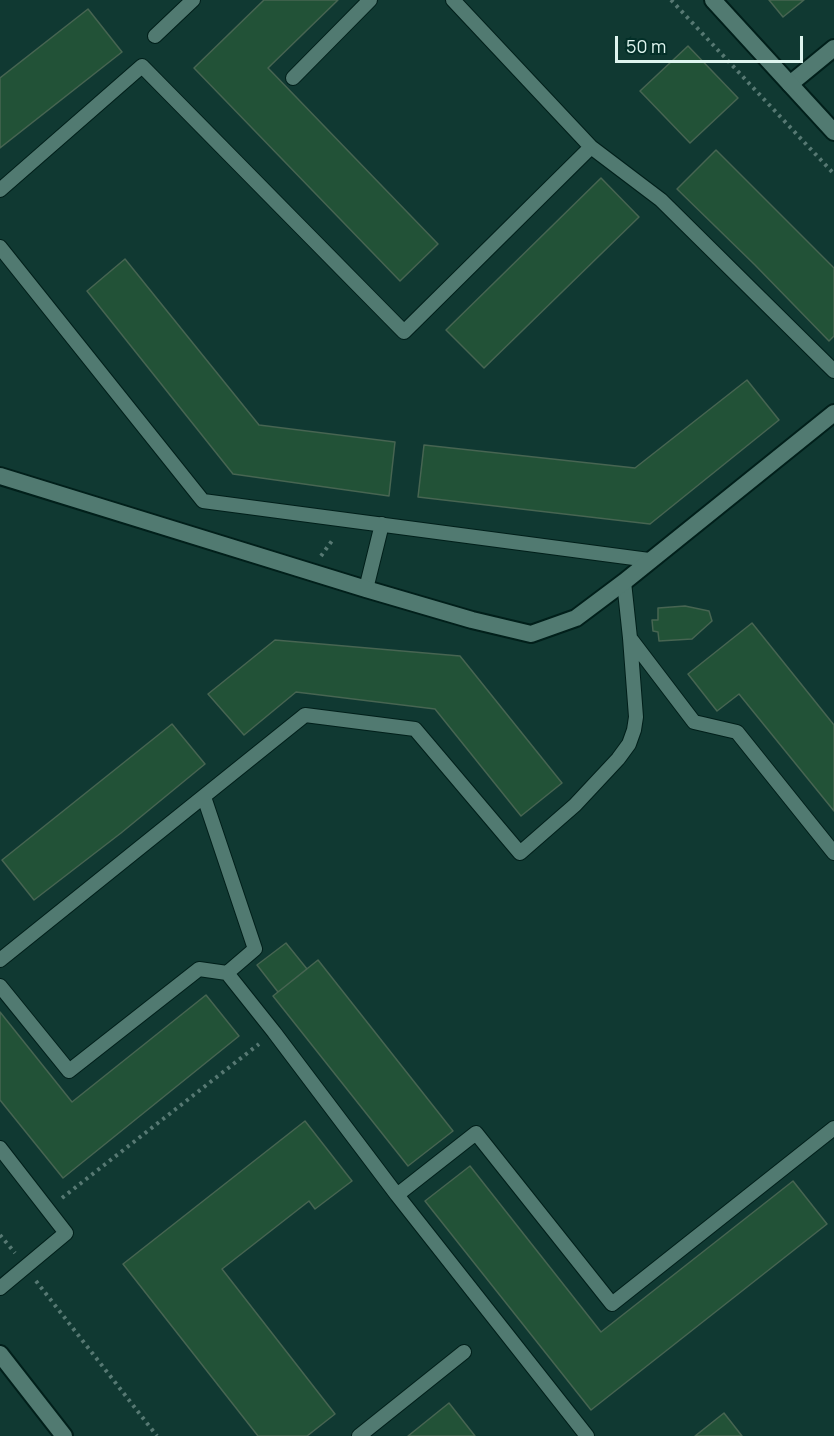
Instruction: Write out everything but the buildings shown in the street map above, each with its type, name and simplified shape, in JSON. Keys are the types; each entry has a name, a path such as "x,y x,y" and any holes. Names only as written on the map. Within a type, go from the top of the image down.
{"street":[{"path":"713,0 834,132"},
{"path":"790,84 834,48"},
{"path":"0,476 366,589 472,620 531,634 576,618 834,413"},
{"path":"0,1354 64,1436"}],"lane":[{"path":"155,36 193,0"},
{"path":"293,78 370,0"},
{"path":"453,0 591,147 661,200 834,370"},
{"path":"0,190 142,66 404,332 591,147"},
{"path":"0,248 203,501 649,560"},
{"path":"366,589 382,524"},
{"path":"0,960 305,715 415,729 520,853 575,805 629,744 636,717 624,582"},
{"path":"630,639 694,722 737,732 834,853"},
{"path":"204,797 255,949 227,973"},
{"path":"0,986 69,1071 199,969 227,973 397,1195 587,1436"},
{"path":"397,1195 476,1132 612,1304 834,1128"},
{"path":"0,1148 66,1233 0,1288"},
{"path":"359,1436 464,1352"}],"path":[{"path":"671,0 834,174"},
{"path":"48,1209 274,1032"},
{"path":"0,1235 16,1256 23,1246"},
{"path":"26,1268 157,1436"}]}
